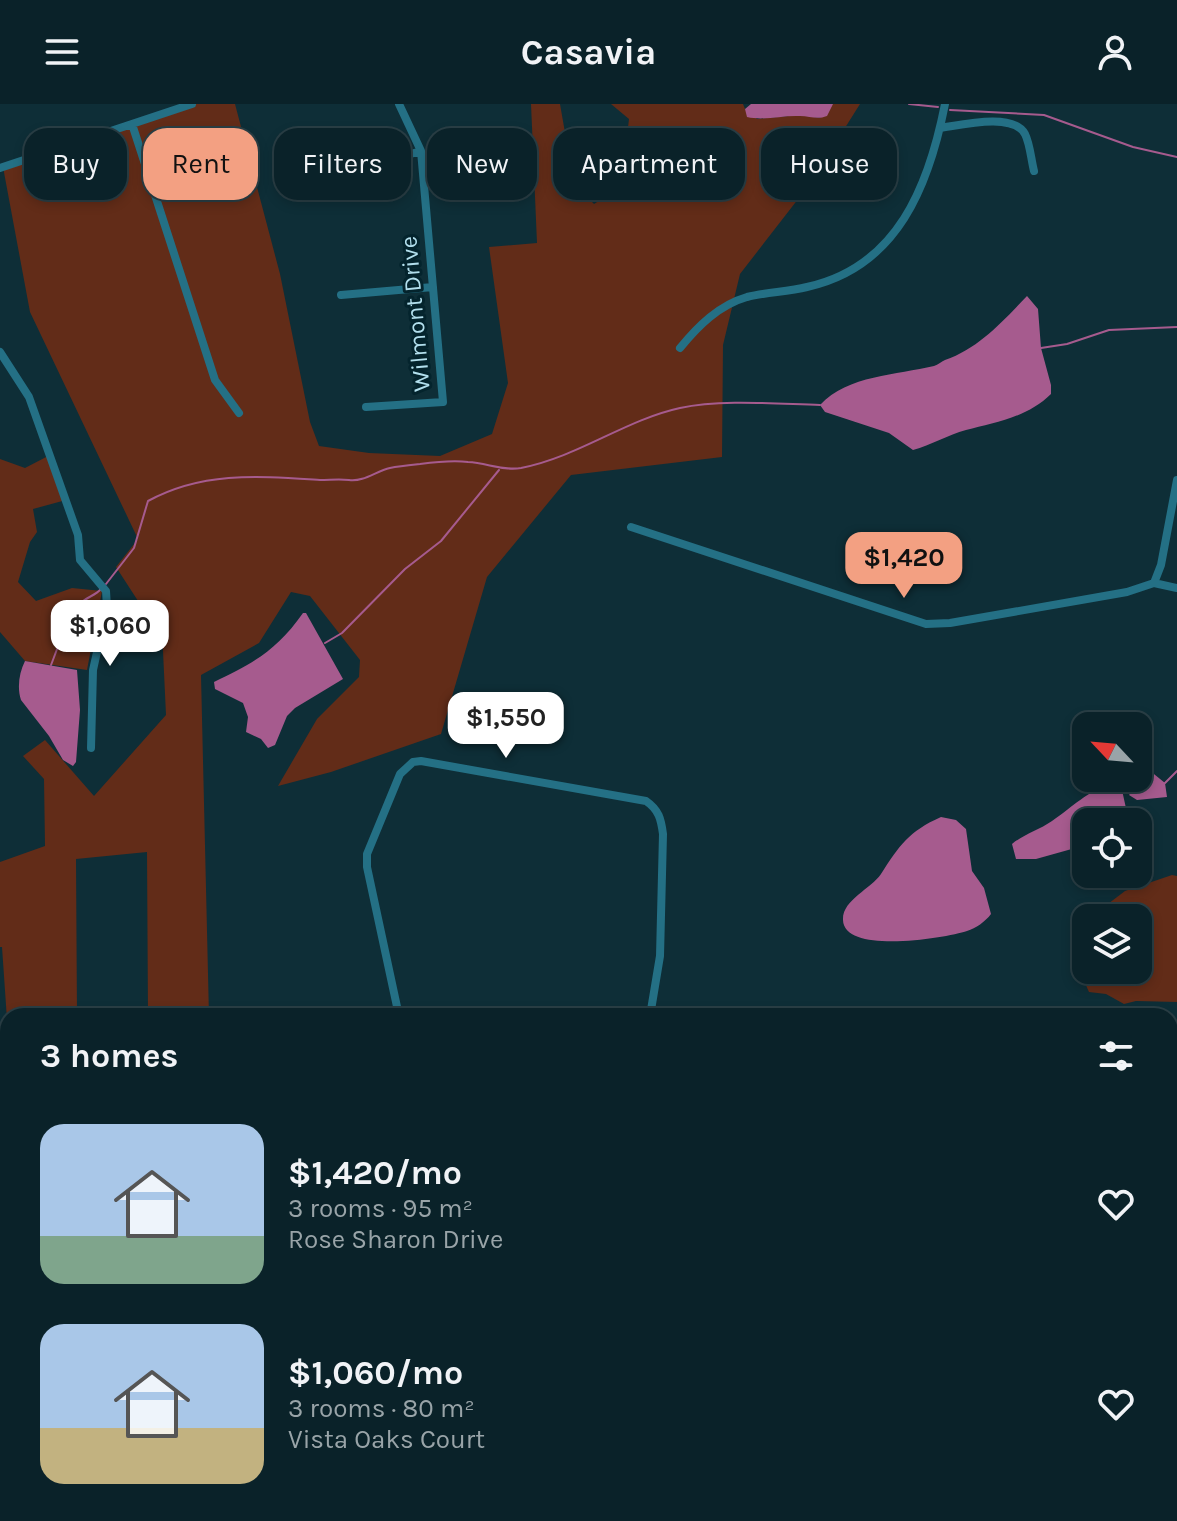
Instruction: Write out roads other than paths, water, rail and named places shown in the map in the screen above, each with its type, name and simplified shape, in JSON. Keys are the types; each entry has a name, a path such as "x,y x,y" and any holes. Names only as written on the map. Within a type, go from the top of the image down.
{"street":[{"path":"0,168 192,104"},
{"name":"Wilmont Drive","path":"366,407 443,402 421,151 399,104"},
{"path":"680,348 697,328 727,306 749,296 816,285 849,270 875,252 898,229 915,202 936,148 945,104"},
{"path":"940,128 986,122 1016,125 1027,138 1034,171"},
{"path":"132,124 215,380 239,413"},
{"path":"411,154 421,151"},
{"path":"341,295 433,287"},
{"path":"0,352 29,397 78,535 80,560 103,588 107,607 93,670 91,748"},
{"path":"1154,583 1161,565 1177,480"},
{"path":"631,527 926,624 940,625 1127,592 1154,583 1177,588"},
{"path":"397,1008 367,867 367,854 400,774 413,762 421,761 646,801 655,807 660,814 663,834 660,956 651,1008"}],"waterway":[{"path":"909,104 938,107"},
{"path":"950,110 1044,115 1133,147 1177,157"},
{"path":"1041,348 1067,344 1109,330 1177,327"},
{"path":"106,584 134,548 148,501 190,484 253,477 354,480 390,468 462,461 521,468 562,456 640,421 680,408 731,403 820,405"},
{"path":"325,643 342,633 405,569 441,541 499,470"},
{"path":"51,665 75,610 101,589"},
{"path":"1165,783 1177,771"}]}
